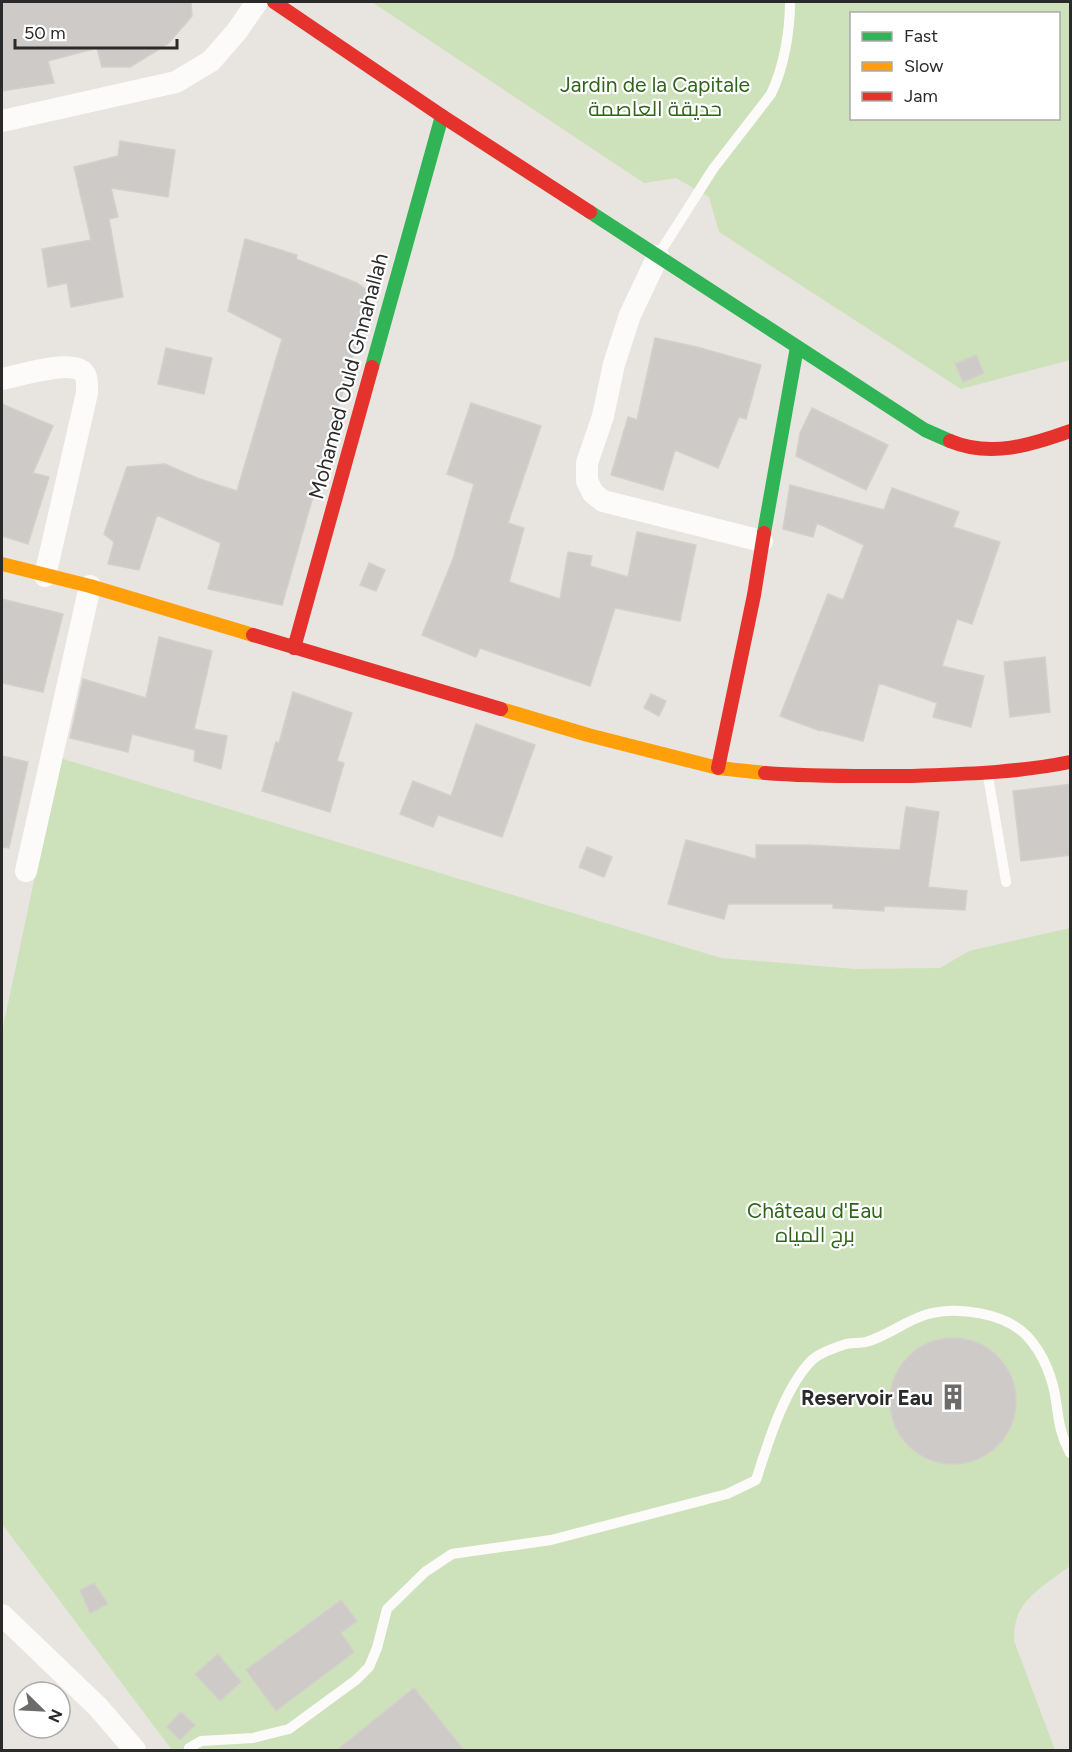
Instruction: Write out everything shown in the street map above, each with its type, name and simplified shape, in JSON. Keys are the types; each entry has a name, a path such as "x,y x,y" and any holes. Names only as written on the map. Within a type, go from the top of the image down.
{"street":[{"path":"2,121 176,82 211,61 237,31 257,2"},
{"path":"274,2 442,116 925,430 961,445 984,450 1004,450 1032,445 1071,431"},
{"name":"Mohamed Ould Ghnahallah","path":"294,648 442,116"},
{"path":"658,256 630,315 615,364 603,416 587,463 587,481 592,493 603,501 762,541"},
{"path":"718,768 754,595 797,347"},
{"path":"2,379 63,367 74,367 83,372 87,378 87,393 45,576"},
{"path":"2,564 90,586 588,735 718,768 789,775 987,774 1032,770 1071,762"},
{"path":"26,871 90,586"},
{"path":"2,1618 98,1707 135,1750"}],"lane":[{"path":"658,256 713,169 773,88 784,54 790,2"},
{"path":"987,774 1005,882"},
{"path":"189,1748 201,1741 253,1738 289,1730 356,1680 369,1666 377,1648 387,1609 425,1572 453,1554 551,1540 727,1494 756,1480 788,1395 812,1359 844,1344 864,1342 886,1334 927,1314 949,1311 979,1313 1005,1322 1025,1334 1038,1349 1048,1371 1056,1399 1060,1434 1070,1452"}],"green space":[{"name":"Jardin de la Capitale حديقة العاصمة","path":"372,2 1070,2 1070,360 961,389 719,232 709,197 676,178 644,183"},
{"name":"Château d'Eau برج المياه","path":"60,758 721,958 855,969 940,968 969,951 1070,928 1070,1566 1039,1589 1023,1605 1015,1627 1014,1641 1055,1750 172,1750 2,1524 2,1032"}],"building":[{"path":"2,2 191,2 192,16 168,44 130,67 102,67 97,48 48,61 54,83 2,91"},
{"path":"120,141 175,150 168,197 111,188 118,217 109,219 123,297 71,307 67,283 48,287 42,249 91,240 74,167 118,156"},
{"path":"245,239 297,255 296,259 357,283 371,293 282,605 208,589 221,543 157,515 139,570 108,564 114,542 104,534 127,467 165,464 197,478 237,491 282,339 228,311"},
{"path":"655,338 761,365 746,419 739,417 718,468 675,450 663,490 611,475 628,417 637,420"},
{"path":"166,348 212,358 204,394 158,384"},
{"path":"976,355 984,373 963,382 955,364"},
{"path":"471,403 541,426 508,523 524,528 509,582 560,599 568,552 592,556 590,566 628,577 637,532 696,545 680,621 615,608 590,686 480,648 476,657 422,635 453,559 474,484 447,474"},
{"path":"2,404 53,426 33,473 49,477 28,544 2,536"},
{"path":"812,408 888,445 866,490 796,456 800,433"},
{"path":"790,485 884,510 892,488 959,512 953,527 1000,542 972,624 957,619 942,666 984,676 971,727 933,717 937,703 879,683 863,741 820,731 780,716 828,594 843,600 864,545 817,523 813,537 783,529"},
{"path":"369,563 385,570 376,591 360,585"},
{"path":"2,599 63,614 43,692 2,683"},
{"path":"159,637 212,651 194,729 227,736 221,769 194,761 195,750 132,734 128,752 70,738 83,679 146,698"},
{"path":"1045,657 1050,712 1010,717 1004,662"},
{"path":"293,692 352,713 337,761 344,763 330,812 262,791 276,742 279,743"},
{"path":"651,694 666,701 659,716 644,708"},
{"path":"476,724 535,745 502,837 438,815 433,827 400,814 413,781 451,796"},
{"path":"2,756 28,762 9,848 2,847"},
{"path":"1071,784 1071,855 1021,861 1013,791"},
{"path":"906,807 939,812 928,887 967,891 965,910 884,906 884,911 833,908 833,904 728,904 724,919 668,904 686,840 756,859 756,845 808,845 900,850"},
{"path":"587,847 612,857 604,877 579,867"},
{"name":"Reservoir Eau","path":"953,1338 977,1342 998,1356 1012,1377 1016,1401 1012,1425 998,1446 977,1460 953,1464 929,1460 908,1446 894,1425 890,1401 894,1377 908,1356 929,1342"},
{"path":"94,1583 108,1604 90,1613 80,1590"},
{"path":"341,1600 357,1621 341,1633 354,1652 276,1711 246,1670"},
{"path":"218,1654 241,1682 220,1701 195,1674"},
{"path":"414,1688 464,1750 337,1750"},
{"path":"181,1712 195,1725 180,1740 167,1727"}],"traffic: fast":[{"path":"372,367 442,116"},
{"path":"590,212 925,430 950,441"},
{"path":"764,533 797,347"}],"traffic: slow":[{"path":"2,564 90,586 253,635"},
{"path":"501,709 588,735 718,768 765,773"}],"traffic: jam":[{"path":"274,2 442,116 590,212"},
{"path":"294,648 372,367"},
{"path":"950,441 981,449 1011,448 1070,431"},
{"path":"718,768 754,595 764,533"},
{"path":"253,635 501,709"},
{"path":"765,773 837,776 970,774 1070,762"}],"place":[{"name":"Reservoir Eau","path":"953,1397"}]}
